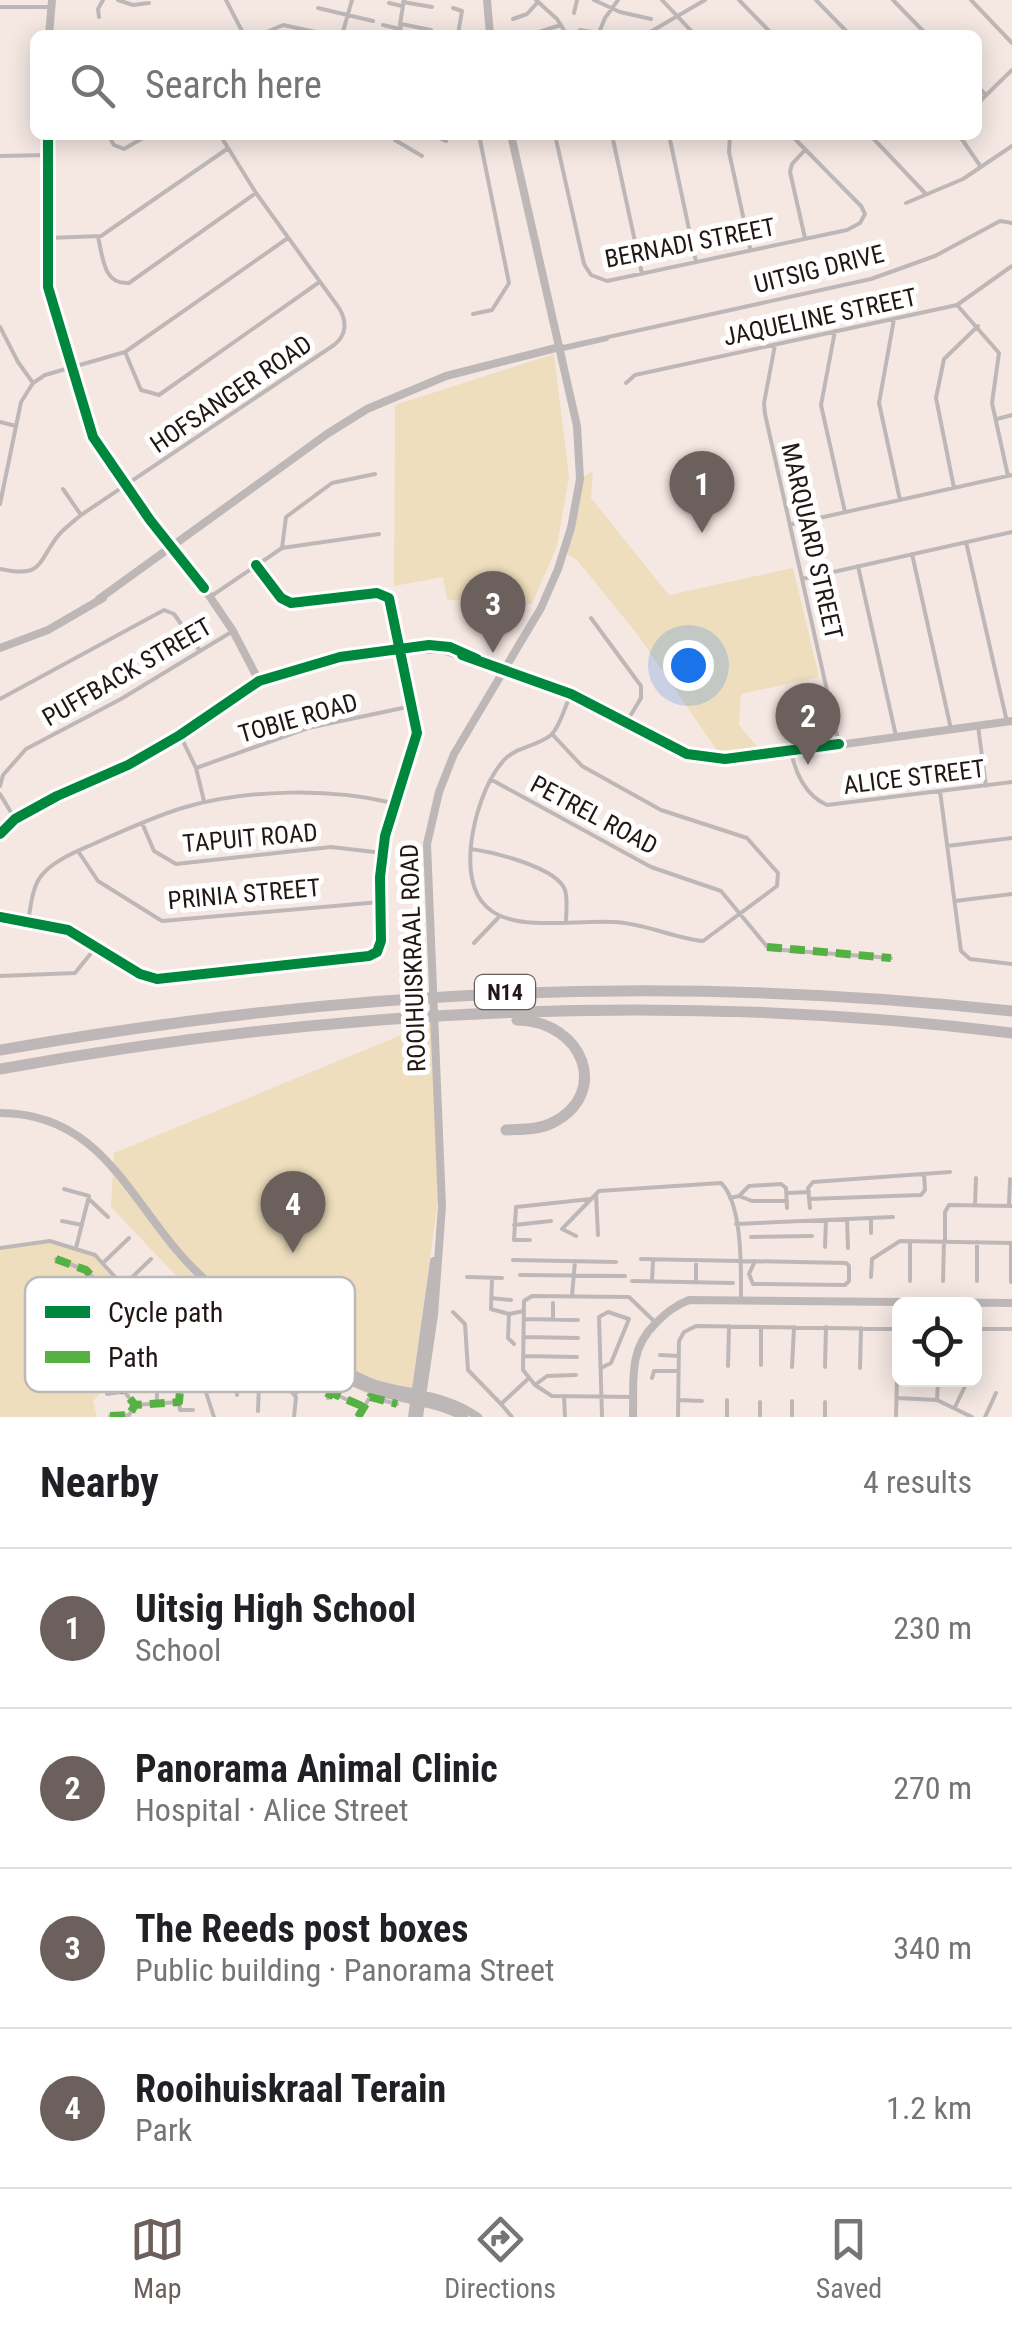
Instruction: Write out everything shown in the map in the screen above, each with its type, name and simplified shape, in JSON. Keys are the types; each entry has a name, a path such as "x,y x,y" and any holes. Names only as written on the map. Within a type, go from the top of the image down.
{"highway":[{"name":"N14","path":"0,1050 252,1012 495,992 776,992 1012,1011"},
{"name":"N14","path":"0,1069 160,1043 328,1024 477,1014 675,1011 831,1016 1012,1033"},
{"path":"328,1024 526,1020 558,1028 580,1053 584,1077 580,1093 570,1109 554,1122 506,1130"}],"main road":[{"path":"487,0 490,30"},
{"path":"49,30 52,4"},
{"path":"48,140 48,287 92,437 234,631 259,682"},
{"name":"ROOIHUISKRAAL ROAD","path":"418,1397 428,1369 441,1236 426,869 432,815 454,754 548,594 567,546 580,480 580,444 512,140"},
{"name":"UITSIG DRIVE","path":"0,648 48,630 99,600 326,434 367,409 471,369 559,349"},
{"path":"0,834 15,818 130,764 259,682 340,657 398,650 442,650 504,668 570,694 687,754 725,759 1009,721"},
{"path":"491,692 504,677 532,679"},
{"path":"0,1113 31,1115 53,1122 92,1144 204,1277"},
{"name":"ROOIHUISKRAAL ROAD","path":"416,1417 440,1177"},
{"path":"634,1417 635,1353 644,1335 670,1309 689,1300 1012,1304"},
{"path":"428,1369 430,1388 478,1417"},
{"path":"355,1382 446,1400"},
{"path":"418,1397 464,1417"}],"street":[{"path":"99,17 103,0"},
{"path":"118,0 132,5 150,3"},
{"path":"240,0 228,3 242,30"},
{"path":"343,30 352,0"},
{"path":"574,13 576,0"},
{"path":"594,0 650,19"},
{"path":"601,30 618,0"},
{"path":"662,0 690,30"},
{"path":"653,30 705,0"},
{"path":"739,0 768,30"},
{"path":"816,0 845,30"},
{"path":"894,0 922,30"},
{"path":"971,0 1012,42"},
{"path":"512,19 528,14 537,1 564,30"},
{"path":"389,3 432,7"},
{"path":"401,29 403,3"},
{"path":"0,7 52,4"},
{"path":"318,8 373,21"},
{"path":"453,8 462,12 461,30"},
{"path":"270,30 283,24 309,30"},
{"path":"545,30 561,25"},
{"path":"383,26 431,30"},
{"path":"982,100 1012,70"},
{"path":"982,92 986,96"},
{"path":"110,140 124,149 139,140"},
{"path":"125,352 141,390 159,395 320,282 222,140"},
{"path":"395,140 422,156"},
{"path":"472,314 490,311 509,285 480,140"},
{"name":"BERNADI STREET","path":"556,140 585,268 607,282 856,226 864,218 861,206 805,150"},
{"path":"613,140 642,274"},
{"path":"669,140 696,262"},
{"path":"730,140 751,250"},
{"path":"796,140 805,150 790,172 805,238"},
{"path":"875,140 927,194"},
{"path":"962,140 981,167"},
{"path":"906,204 960,181 1012,146"},
{"path":"47,238 98,238 227,149"},
{"path":"0,154 48,155"},
{"path":"98,238 111,280 129,283 256,193"},
{"name":"UITSIG DRIVE","path":"559,349 871,279 935,256 1000,221 1012,223"},
{"path":"0,504 21,402 33,383 45,375 125,352 288,238"},
{"name":"JAQUELINE STREET","path":"626,383 636,375 957,305 1012,266"},
{"name":"HOFSANGER ROAD","path":"0,570 21,572 38,566 58,535 81,515 339,341 345,330 343,315 320,282"},
{"path":"790,524 1010,475 992,400 1000,354 957,305"},
{"path":"894,318 879,403 900,500"},
{"path":"954,488 936,398 944,359 978,326"},
{"path":"0,327 33,383"},
{"path":"835,331 821,405 845,512"},
{"name":"MARQUARD STREET","path":"775,345 764,403 839,744"},
{"path":"996,419 1012,415"},
{"path":"0,422 16,426"},
{"path":"282,548 286,517 332,483 374,474"},
{"path":"63,489 81,515"},
{"path":"802,579 1012,532"},
{"path":"210,598 282,548 379,534"},
{"path":"966,542 1009,721"},
{"path":"912,554 951,728"},
{"path":"0,917 69,931 140,974 157,979 377,952 381,942 383,853 394,803 416,738 389,598 377,592 291,603 282,598 256,564"},
{"path":"858,566 896,736"},
{"path":"0,699 164,610 174,614 200,650"},
{"path":"591,618 641,686 642,698 626,723"},
{"name":"PUFFBACK STREET","path":"0,786 3,775 22,751 120,699 234,631"},
{"path":"552,734 578,763 661,810 747,838 778,873 778,884 709,939 698,941 619,922 522,924 500,916 483,903 469,869 474,824 492,780 506,758 552,734 570,694"},
{"name":"TOBIE ROAD","path":"196,768 308,728 412,706"},
{"path":"978,726 986,786"},
{"path":"180,735 196,768 204,802"},
{"name":"ALICE STREET","path":"792,752 796,774 827,805 1012,782"},
{"name":"PETREL ROAD","path":"492,780 651,867 721,891 769,949 891,958"},
{"path":"940,791 961,951 970,960 1012,964"},
{"path":"28,920 38,881 52,865 142,823 204,802 268,795 351,793 394,803"},
{"path":"0,794 15,818"},
{"name":"TAPUIT ROAD","path":"142,823 154,851 176,864 332,848 383,853"},
{"path":"947,846 1012,838"},
{"path":"471,849 511,856 559,882 566,890 566,922"},
{"name":"PRINIA STREET","path":"78,851 98,881 162,920 380,902"},
{"path":"954,901 1012,894"},
{"path":"474,943 500,916"},
{"path":"0,976 76,974 96,947"},
{"path":"810,1208 809,1184 814,1182 950,1172"},
{"path":"739,1196 752,1201 809,1195 921,1194 925,1190 924,1174"},
{"path":"975,1205 976,1178"},
{"path":"944,1281 947,1207 1011,1206 1010,1179"},
{"path":"530,1240 514,1240 516,1207 596,1194 721,1182 730,1198 736,1224 742,1261 741,1300"},
{"path":"730,1198 739,1196 749,1186 778,1184 785,1186 787,1208"},
{"path":"64,1189 86,1194 108,1216"},
{"path":"596,1194 598,1235"},
{"path":"576,1236 562,1230 596,1194"},
{"path":"76,1248 88,1199"},
{"path":"736,1224 893,1217"},
{"path":"871,1218 871,1233"},
{"path":"62,1220 82,1225"},
{"path":"825,1248 826,1220"},
{"path":"848,1220 848,1248"},
{"path":"514,1225 552,1221"},
{"path":"790,1222 790,1236"},
{"path":"751,1237 812,1236"},
{"path":"102,1264 129,1238"},
{"path":"0,1248 48,1241 76,1248 95,1255 115,1277"},
{"path":"910,1241 910,1280"},
{"path":"977,1242 977,1281"},
{"path":"871,1276 873,1258 894,1243 1011,1242 1010,1282"},
{"path":"56,1259 84,1269 92,1277"},
{"path":"132,1277 151,1259"},
{"path":"640,1259 653,1260 696,1260 754,1261 846,1263 849,1281 845,1285 752,1283 749,1274 754,1261"},
{"path":"513,1260 616,1262"},
{"path":"652,1281 653,1260"},
{"path":"696,1260 696,1282"},
{"path":"572,1296 575,1261"},
{"path":"520,1275 625,1276"},
{"path":"467,1277 502,1278"},
{"path":"492,1278 492,1309 509,1314 524,1311"},
{"path":"632,1281 733,1283"},
{"path":"634,1396 550,1395 535,1386 523,1370 524,1301 529,1296 629,1297 657,1323"},
{"path":"491,1298 511,1300"},
{"path":"553,1303 553,1320"},
{"path":"453,1312 466,1324 468,1370 512,1417"},
{"path":"601,1368 611,1363 629,1319 608,1312 600,1315 601,1368 603,1396 602,1416"},
{"path":"509,1314 508,1338 514,1344"},
{"path":"524,1319 578,1320"},
{"path":"728,1366 729,1326"},
{"path":"761,1326 761,1365"},
{"path":"792,1367 794,1326"},
{"path":"678,1417 680,1337 689,1328 892,1330"},
{"path":"825,1368 826,1328"},
{"path":"860,1368 861,1328"},
{"path":"982,1329 1012,1330"},
{"path":"524,1338 578,1338"},
{"path":"523,1356 577,1357"},
{"path":"660,1356 678,1356"},
{"path":"652,1378 654,1371 678,1371"},
{"path":"535,1386 547,1376 576,1375"},
{"path":"502,1404 529,1378"},
{"path":"896,1417 897,1387"},
{"path":"937,1400 938,1387"},
{"path":"954,1408 964,1387"},
{"path":"107,1394 120,1392"},
{"path":"125,1392 135,1405"},
{"path":"157,1392 158,1403"},
{"path":"180,1392 180,1410 193,1410"},
{"path":"207,1392 214,1417"},
{"path":"248,1407 258,1408 259,1392"},
{"path":"295,1394 298,1392"},
{"path":"985,1417 996,1392"},
{"path":"294,1417 295,1394"},
{"path":"328,1398 334,1394 362,1406"},
{"path":"564,1396 565,1417"},
{"path":"358,1417 370,1397 397,1404"},
{"path":"678,1399 696,1398"},
{"path":"897,1398 937,1400 972,1417"},
{"path":"678,1399 702,1401"},
{"path":"727,1400 727,1417"},
{"path":"792,1401 792,1417"},
{"path":"135,1405 178,1402"},
{"path":"760,1402 760,1417"},
{"path":"825,1402 825,1417"},
{"path":"110,1416 129,1415 135,1405"}],"shaded area":[{"path":"554,354 569,477 557,546 532,604 447,600 443,577 394,586 395,405"},
{"path":"593,471 591,498 669,595 793,568 819,677 741,694 739,725 760,750 718,752 637,634 577,560 566,553 582,478"},
{"path":"433,1022 438,1201 410,1401 365,1393 355,1387 355,1277 177,1277 111,1207 114,1153"},
{"path":"49,1242 93,1256 113,1277 25,1277 25,1392 102,1392 93,1401 97,1417 0,1417 0,1250"}],"marked path":[{"path":"767,947 891,958"},
{"path":"56,1259 86,1270 92,1277"},
{"path":"125,1392 135,1405 179,1402 180,1392"},
{"path":"328,1398 334,1394 362,1406"},
{"path":"358,1417 370,1397 397,1404"},
{"path":"110,1416 129,1415 135,1405"}],"cycle path":[{"path":"48,140 48,287 93,437 150,520 204,588"},
{"path":"0,917 68,930 140,974 157,979 377,952 381,941 380,877 385,836 417,733 389,598 377,593 291,603 281,598 256,565"},
{"path":"0,834 15,819 128,765 180,735 259,681 340,657 429,645 450,647 477,659"},
{"path":"462,655 571,694 687,754 725,759 839,744"}],"place":[{"name":"Uitsig High School","path":"702,533"},
{"name":"The Reeds post boxes","path":"493,653"},
{"name":"Panorama Animal Clinic","path":"808,765"},
{"name":"Rooihuiskraal Terain","path":"293,1253"}]}
